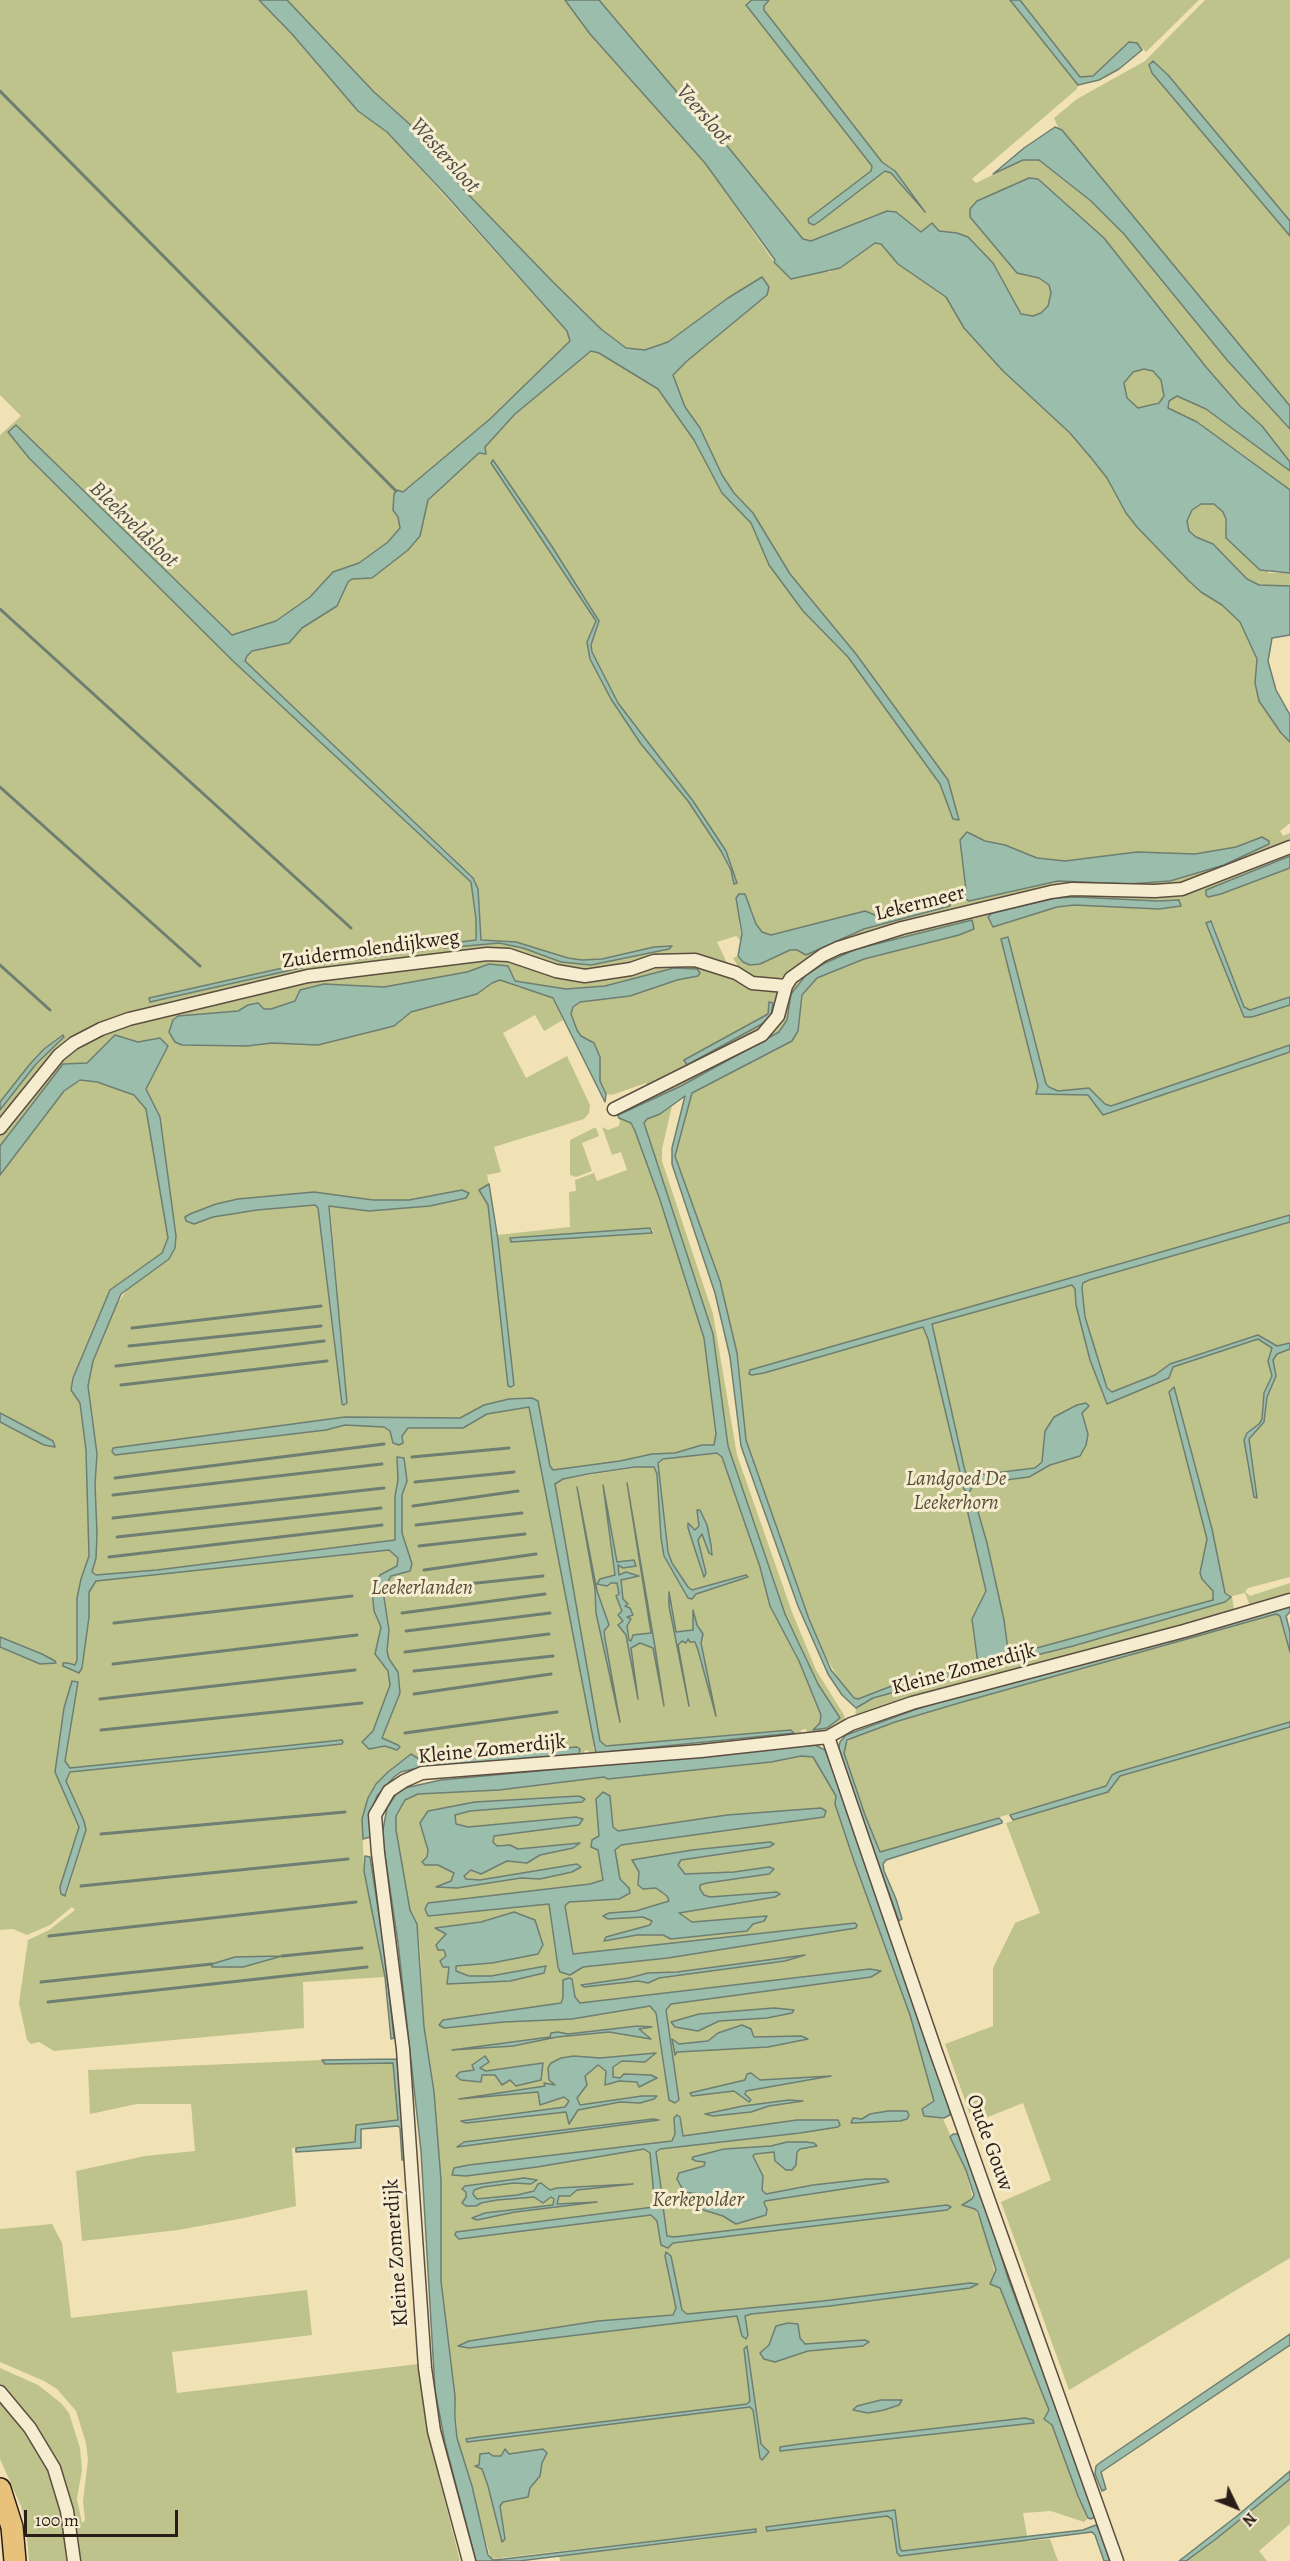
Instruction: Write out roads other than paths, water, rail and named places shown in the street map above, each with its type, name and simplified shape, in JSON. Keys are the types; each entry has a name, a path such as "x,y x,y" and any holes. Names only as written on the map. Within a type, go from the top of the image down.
{"highway":[{"path":"0,2489 12,2527 15,2561"}],"street":[{"name":"Lekermeer","path":"786,986 794,975 823,954 872,936 1051,892 1072,889 1155,891 1182,889 1290,847"},
{"name":"Zuidermolendijkweg","path":"0,1128 59,1055 74,1043 100,1029 129,1019 308,976 487,954 509,955 564,973 585,976 631,969 654,961 695,960 736,973 752,983 786,986"},
{"path":"614,1110 762,1035 778,1016 786,986"},
{"name":"Kleine Zomerdijk","path":"468,2561 434,2431 425,2368 403,2049 375,1815 389,1791 422,1773 701,1751 828,1737 851,1724 912,1703 1184,1631 1290,1600"},
{"name":"Oude Gouw","path":"828,1737 943,2072 1117,2561"},
{"path":"0,2392 24,2420 54,2468 67,2511 74,2561"}],"waterway":[{"path":"0,91 396,491"},
{"path":"0,609 351,928"},
{"path":"0,787 200,966"},
{"path":"0,965 50,1010"},
{"path":"132,1328 321,1306"},
{"path":"129,1346 321,1326"},
{"path":"116,1366 324,1341"},
{"path":"121,1385 327,1361"},
{"path":"115,1478 384,1444"},
{"path":"412,1457 509,1448"},
{"path":"113,1495 382,1464"},
{"path":"415,1482 514,1472"},
{"path":"113,1518 384,1488"},
{"path":"413,1506 518,1491"},
{"path":"117,1537 381,1508"},
{"path":"416,1525 522,1513"},
{"path":"109,1557 382,1525"},
{"path":"419,1546 525,1534"},
{"path":"424,1570 536,1554"},
{"path":"401,1591 543,1576"},
{"path":"402,1613 545,1594"},
{"path":"114,1623 352,1596"},
{"path":"406,1631 550,1613"},
{"path":"405,1652 549,1634"},
{"path":"113,1664 357,1635"},
{"path":"414,1671 553,1656"},
{"path":"100,1699 355,1670"},
{"path":"414,1694 551,1674"},
{"path":"101,1730 362,1703"},
{"path":"405,1733 557,1712"},
{"path":"101,1834 345,1812"},
{"path":"81,1886 348,1859"},
{"path":"49,1936 356,1902"},
{"path":"282,1956 362,1948"},
{"path":"41,1982 212,1964"},
{"path":"48,2002 367,1967"}],"water label":[{"name":"Veersloot","path":"703,115"},
{"name":"Westersloot","path":"444,156"},
{"name":"Bleekveldsloot","path":"133,525"}],"park label":[{"name":"Landgoed De Leekerhorn","path":"956,1492"},
{"name":"Leekerlanden","path":"422,1589"},
{"name":"Kerkepolder","path":"698,2201"}]}
